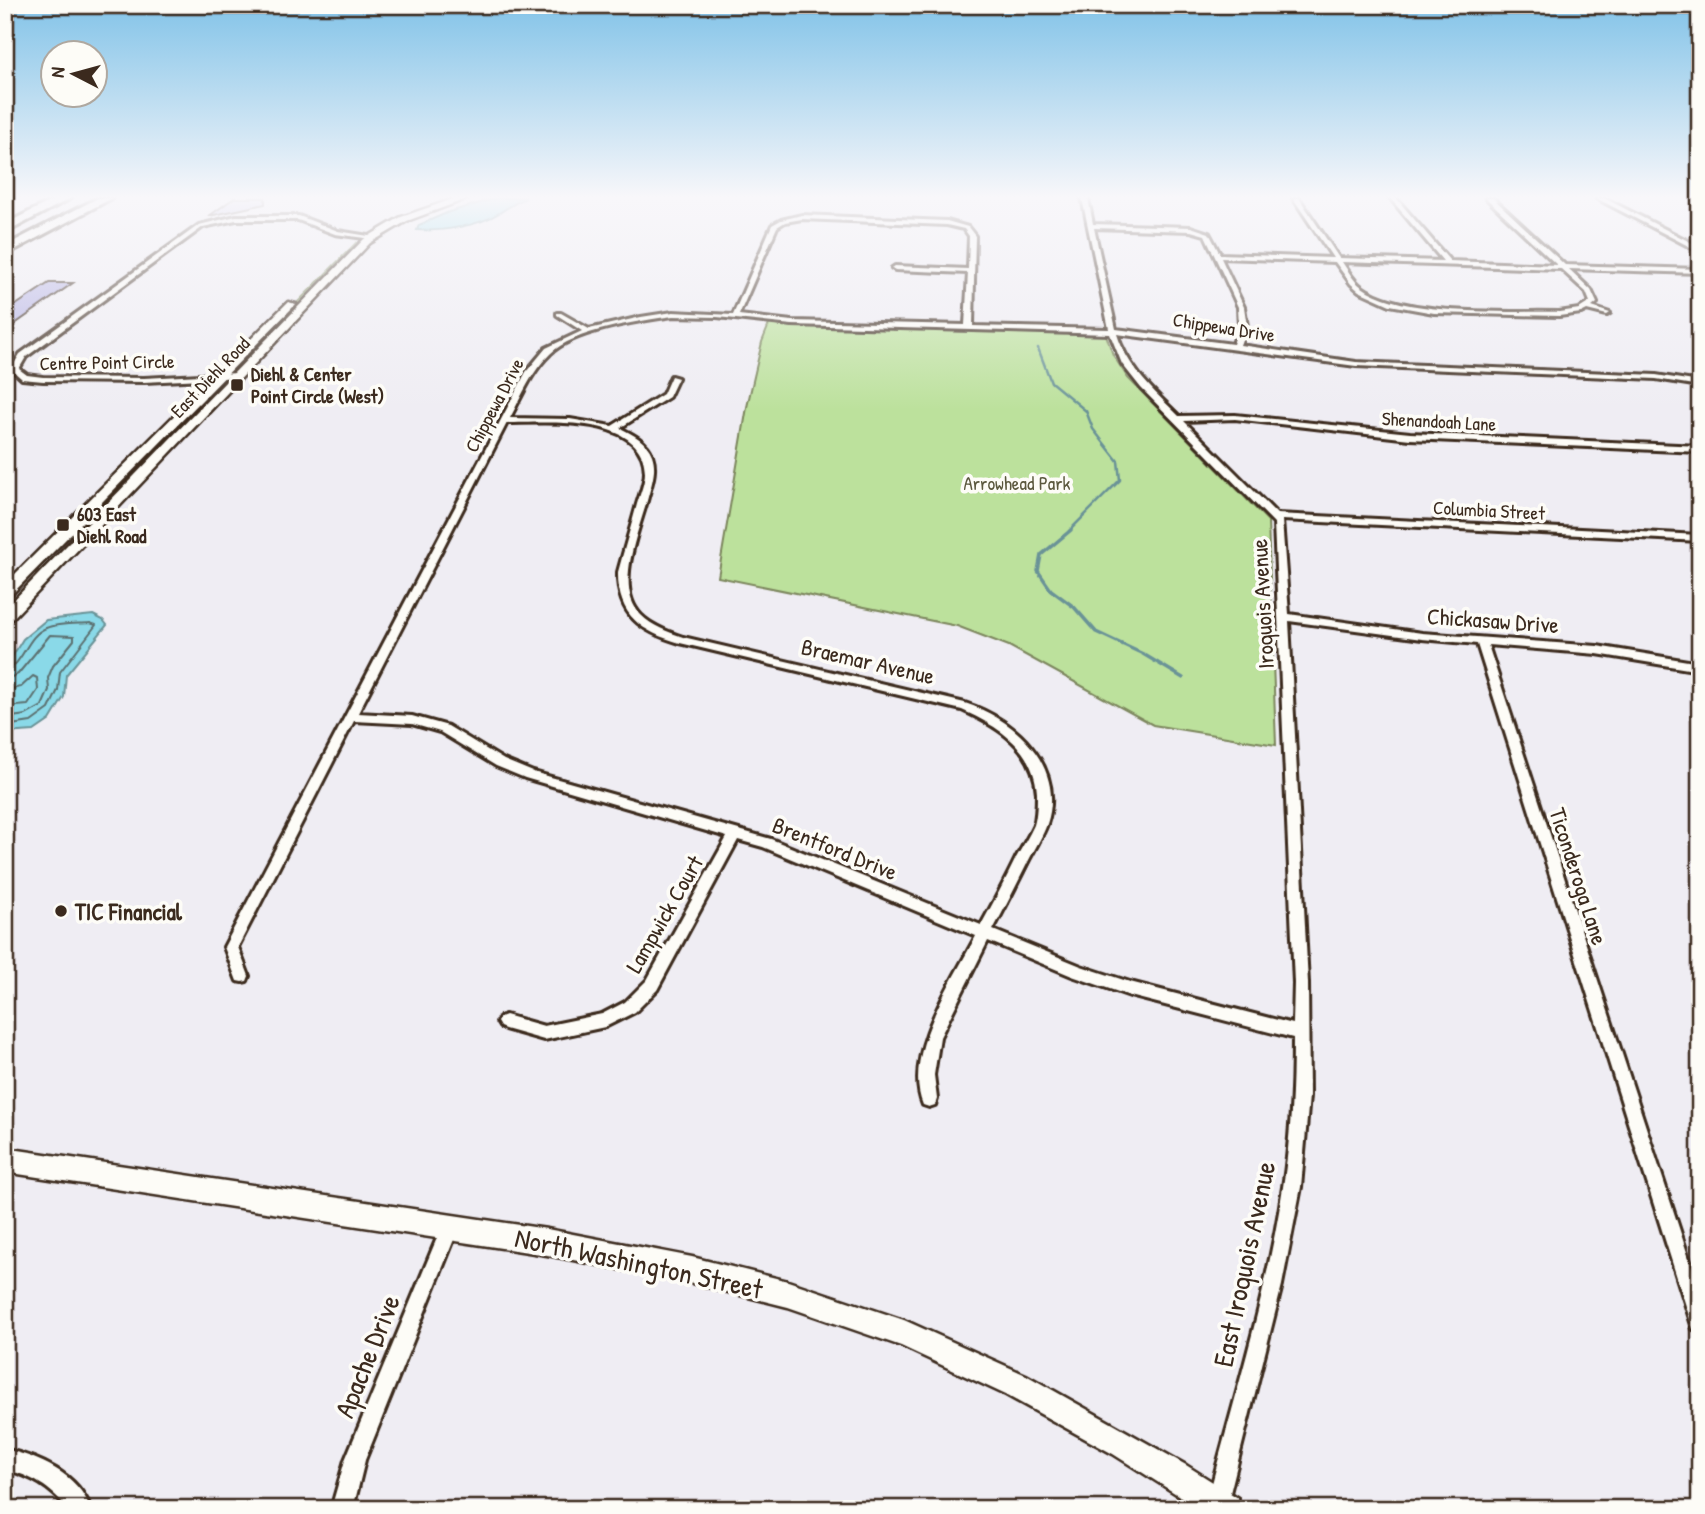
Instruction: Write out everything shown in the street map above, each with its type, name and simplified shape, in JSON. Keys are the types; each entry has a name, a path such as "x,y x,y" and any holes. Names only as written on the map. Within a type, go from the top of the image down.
{"street":[{"name":"Centre Point Circle","path":"143,269 23,356 15,369 22,376 37,379 144,380 238,375"},
{"path":"314,280 326,269"},
{"name":"East Diehl Road","path":"5,618 341,269"},
{"path":"735,317 756,269"},
{"path":"911,269 970,271 969,327"},
{"name":"Iroquois Avenue","path":"1100,269 1117,348 1131,371 1279,522 1302,1033"},
{"path":"1224,269 1243,316 1236,346"},
{"path":"1344,269 1361,290 1390,303 1412,308 1568,314 1594,303 1593,296 1566,269"},
{"path":"1620,269 1700,271"},
{"name":"East Diehl Road","path":"5,593 296,299"},
{"path":"1587,308 1607,313"},
{"path":"559,314 587,331"},
{"name":"Chippewa Drive","path":"242,976 231,947 537,361 558,344 587,331 657,316 687,314 792,323 1113,332 1177,337 1356,364 1656,377 1700,384"},
{"path":"614,428 666,396 674,378"},
{"name":"Shenandoah Lane","path":"1177,419 1235,417 1410,436 1700,449"},
{"name":"Braemar Avenue","path":"505,421 573,422 614,428 637,441 645,450 650,460 650,475 621,588 629,608 648,626 680,640 965,707 998,723 1025,745 1043,780 1046,801 1041,823 932,1036 926,1064 929,1099"},
{"name":"Columbia Street","path":"1277,517 1700,538"},
{"name":"Chickasaw Drive","path":"1284,617 1374,631 1597,650 1700,667"},
{"name":"Ticonderoga Lane","path":"1481,640 1700,1322"},
{"name":"Brentford Drive","path":"352,717 428,723 444,729 500,763 529,775 735,834 803,857 1077,971 1130,989 1302,1033"},
{"name":"Lampwick Court","path":"505,1022 544,1033 605,1020 630,1007 652,985 735,834"},
{"name":"East Iroquois Avenue","path":"1223,1506 1273,1285 1292,1187 1301,1096 1302,1033"},
{"name":"North Washington Street","path":"5,1160 612,1253 790,1295 948,1354 1032,1393 1159,1464 1223,1506"},
{"name":"Apache Drive","path":"342,1509 355,1460 450,1227"},
{"path":"5,1459 29,1465 59,1480 81,1509"}],"green space":[{"path":"331,269 335,269 271,333 278,322"},
{"name":"Arrowhead Park","path":"770,322 1105,332 1113,355 1128,378 1268,521 1276,745 1153,725 1009,646 957,626 718,577 747,407 762,342"},
{"path":"216,385 181,429 90,520 125,484 138,464"}],"water":[{"path":"93,615 107,625 66,675 64,697 50,720 34,731 5,733 5,668 23,639 46,620"}],"building":[{"path":"49,283 73,283 15,324 5,324 5,314 13,309 10,309"}],"waterway":[{"path":"1038,348 1051,382 1086,411 1093,429 1118,461 1120,480 1069,531"},
{"path":"1071,530 1041,555 1038,571 1051,590 1074,607 1096,632 1143,654 1183,678"}],"place":[{"name":"Diehl & Center Point Circle (West)","path":"237,385"},
{"name":"603 East Diehl Road","path":"63,525"},
{"name":"TIC Financial","path":"61,911"}]}
